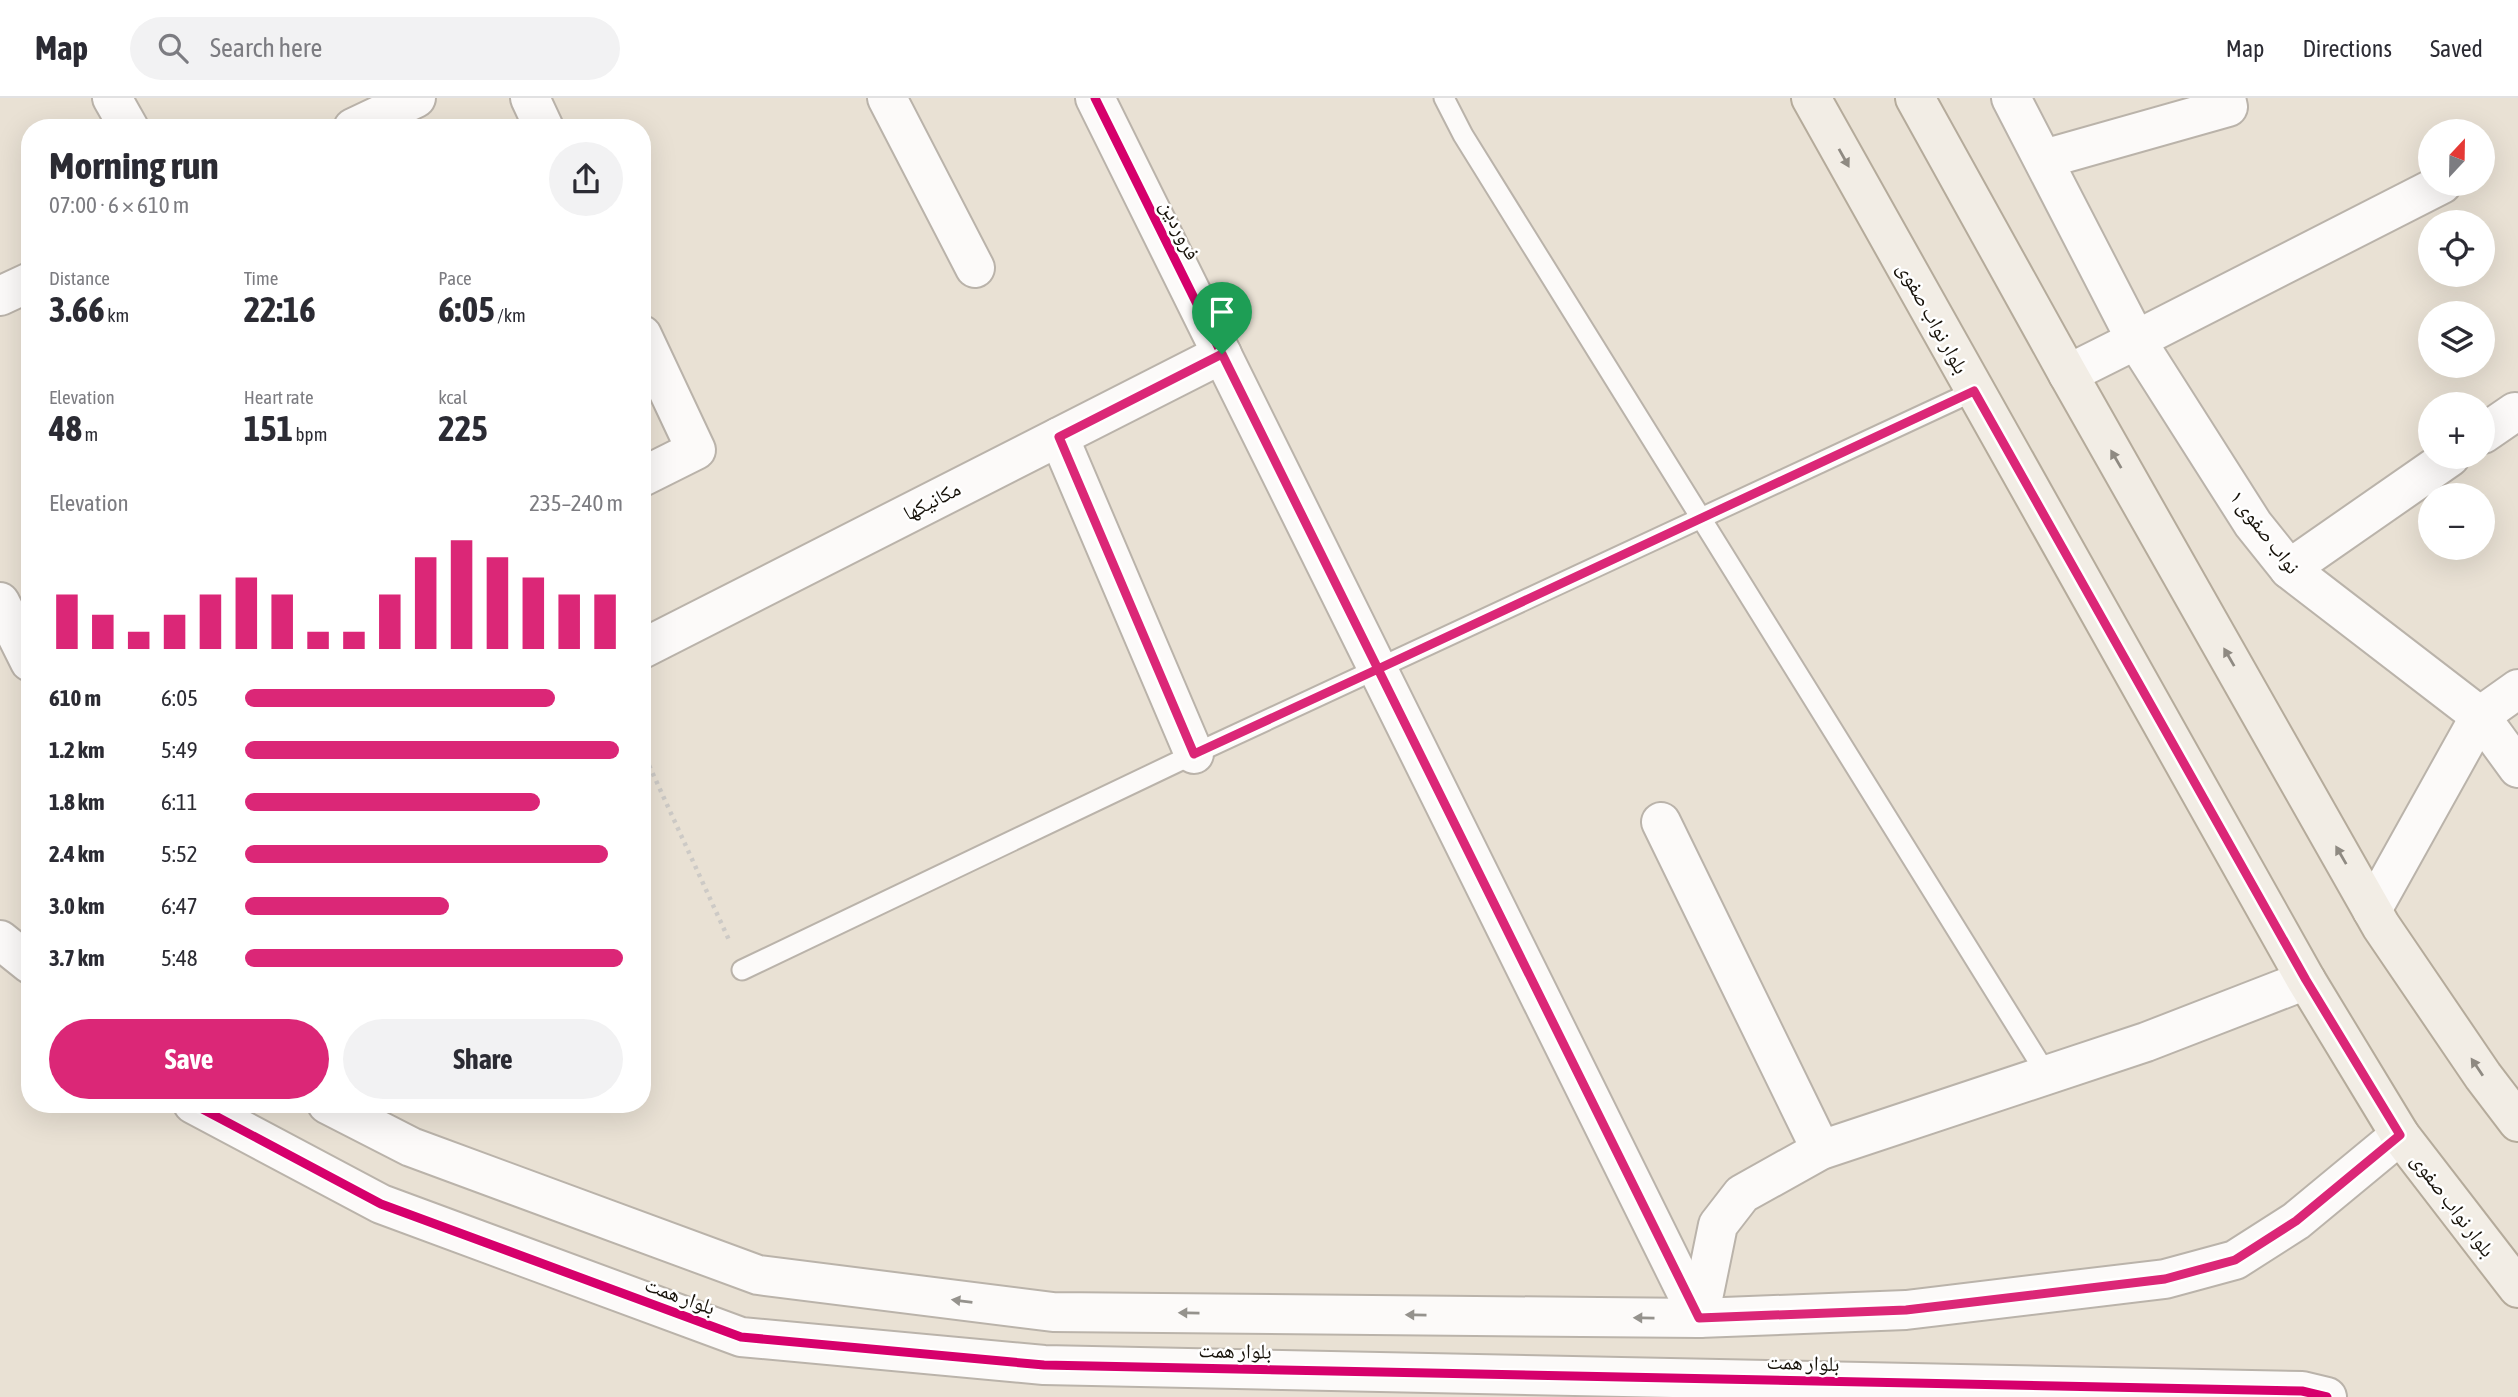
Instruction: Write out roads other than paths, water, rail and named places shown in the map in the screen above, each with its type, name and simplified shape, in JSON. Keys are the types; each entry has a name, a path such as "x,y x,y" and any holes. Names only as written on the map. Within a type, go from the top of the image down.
{"main road":[{"name":"بلوار نواب صفوی","path":"1811,98 2306,980 2400,1135 2518,1288"},
{"path":"1915,98 2372,910 2483,1076 2518,1122"}],"street":[{"path":"112,98 124,119"},
{"path":"372,119 416,98"},
{"path":"530,98 540,119"},
{"path":"887,98 975,268"},
{"name":"فروردین","path":"1096,98 1699,1318"},
{"name":"نواب صفوی ۱","path":"2011,98 2136,340 2253,524 2289,569 2480,716 2518,768"},
{"path":"2043,159 2228,107 2226,98"},
{"path":"2068,374 2418,196"},
{"path":"0,296 21,286"},
{"path":"651,354 696,450 651,472"},
{"name":"مکانیکها","path":"651,644 1222,354"},
{"path":"2495,426 2515,412"},
{"path":"1059,437 1194,754"},
{"path":"2289,569 2433,469"},
{"path":"0,602 21,644"},
{"path":"2372,910 2480,716 2518,689"},
{"path":"1661,822 1821,1150"},
{"path":"0,940 21,957"},
{"path":"1699,1318 1718,1225 1742,1194 1821,1150 2146,1042 2306,980"},
{"name":"بلوار همت","path":"210,1113 380,1204 741,1337 1044,1365 1703,1377 1977,1391 2302,1391 2326,1397"},
{"name":"بلوار همت","path":"345,1113 411,1147 758,1275 1053,1312 1699,1318 1906,1310 2165,1279 2235,1260 2296,1221 2400,1135"},
{"path":"1109,1367 1111,1312"}],"lane":[{"path":"1444,98 1463,135 2047,1075"},
{"path":"742,970 1194,754 1974,391"}]}
